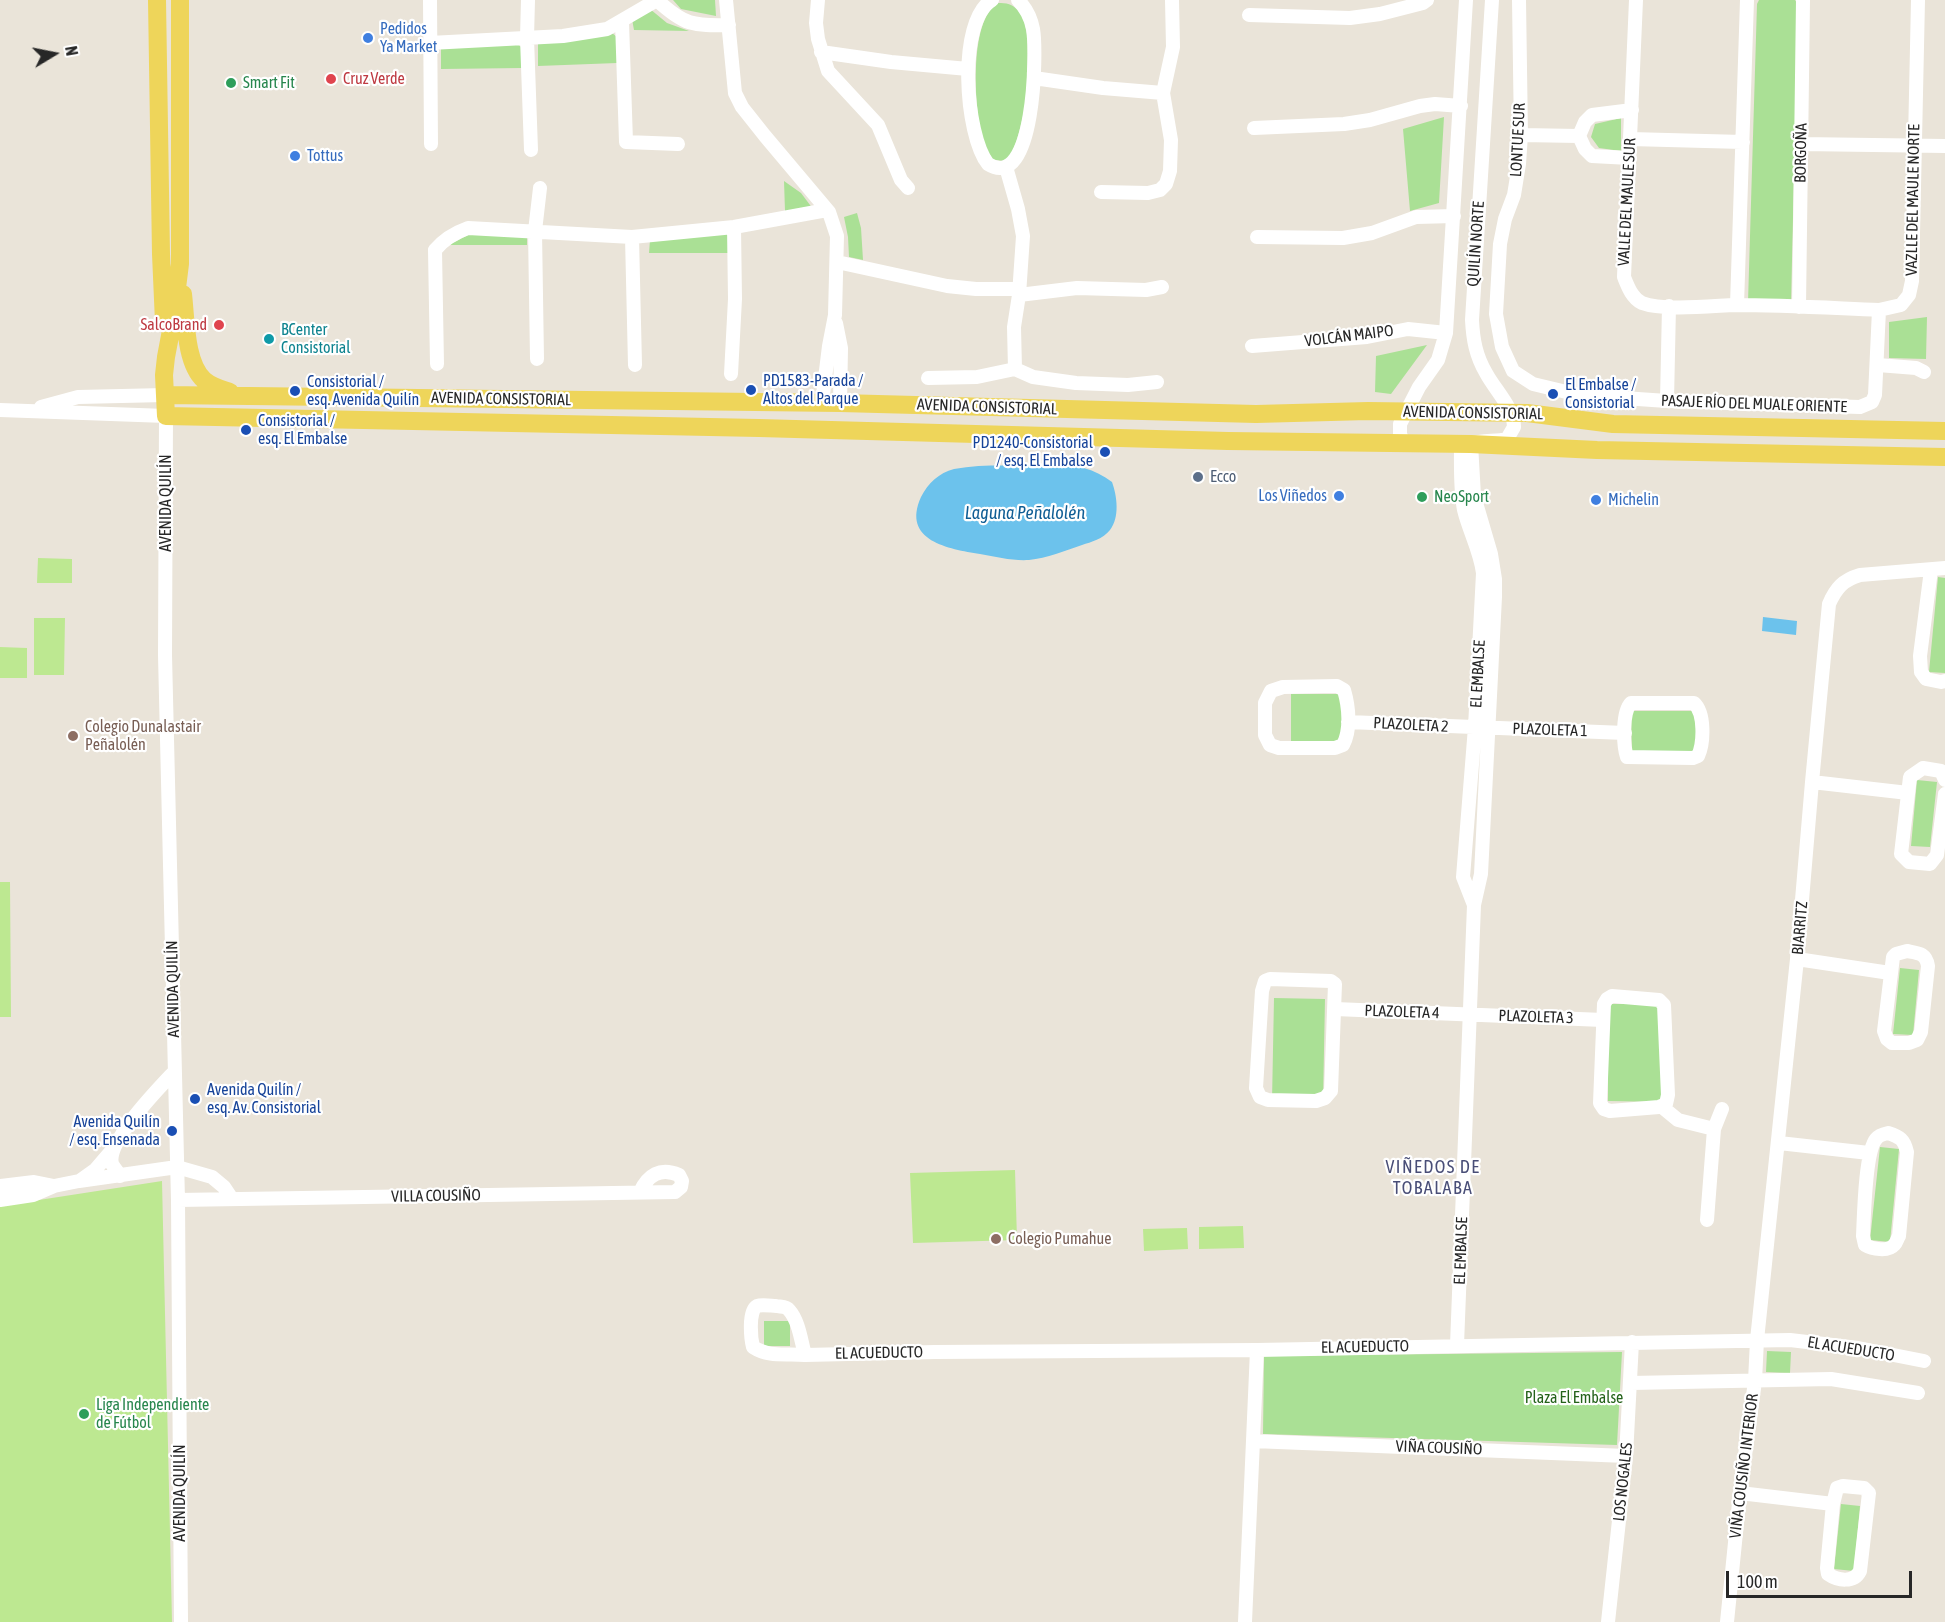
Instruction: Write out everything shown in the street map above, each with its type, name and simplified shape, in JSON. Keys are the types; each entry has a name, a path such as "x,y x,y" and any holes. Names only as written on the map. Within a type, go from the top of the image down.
{"main road":[{"name":"AVENIDA QUILÍN","path":"157,0 160,254 166,357 166,416"},
{"name":"AVENIDA QUILÍN","path":"166,357 180,264 180,0"},
{"path":"180,264 189,348 194,366 205,381 216,388 246,397"},
{"name":"AVENIDA CONSISTORIAL","path":"165,395 831,403 1256,414 1368,411 1512,413 1542,414 1613,424 1945,431"},
{"path":"438,421 443,411 440,399"},
{"path":"509,423 503,411 510,399"},
{"path":"1016,436 1009,430 1007,421 1010,412 1018,408"},
{"name":"AVENIDA CONSISTORIAL","path":"166,416 1239,441 1466,443 1597,450 1945,457"}],"street":[{"path":"430,0 431,144"},
{"path":"528,0 531,150"},
{"path":"430,43 563,36 607,29 657,0 675,16 700,26 729,25"},
{"path":"726,0 735,93 742,106 827,210 837,236 834,315 841,348 831,403"},
{"path":"818,0 816,23 821,52 828,71 878,125 901,180 908,188"},
{"path":"992,0 984,5 978,18 968,69 970,109 980,150 988,164 996,167 1006,167 1014,162 1029,120 1034,78 1032,28 1027,11 1018,0"},
{"path":"1101,192 1148,193 1160,190 1166,183 1170,171 1171,140 1163,93 1173,47 1174,23 1170,0"},
{"path":"1249,15 1350,18 1380,14 1427,0"},
{"name":"QUILÍN NORTE","path":"1403,442 1399,429 1419,387 1438,360 1446,333 1466,0"},
{"name":"QUILÍN NORTE","path":"1492,0 1472,320 1473,342 1479,358 1512,413"},
{"name":"LONTUE SUR","path":"1496,314 1500,244 1505,219 1514,195 1521,135 1519,0"},
{"name":"VALLE DEL MAULE SUR","path":"1636,0 1624,277 1638,301 1647,305 1737,305"},
{"path":"1737,305 1747,0"},
{"name":"BORGOÑA","path":"1799,307 1803,0"},
{"name":"VAZLLE DEL MAULE NORTE","path":"1737,305 1879,310 1901,305 1909,295 1912,281 1918,0"},
{"path":"622,22 626,142 678,144"},
{"path":"821,52 891,62 968,69"},
{"path":"1034,78 1102,88 1163,93"},
{"path":"1254,128 1344,124 1370,120 1419,106 1435,104 1461,106"},
{"path":"1630,158 1592,156 1585,149 1580,136 1585,122 1592,115 1632,110"},
{"path":"1521,135 1580,136"},
{"path":"1630,139 1743,142"},
{"path":"1801,144 1945,146"},
{"path":"1006,167 1023,236 1020,292 1014,327 1015,369"},
{"path":"537,359 536,231 540,188"},
{"path":"438,364 435,250 454,233 468,228 633,237 734,227 827,210"},
{"path":"1257,237 1343,238 1372,233 1416,217 1454,216"},
{"path":"731,374 735,299 734,227"},
{"path":"633,237 635,365"},
{"path":"837,262 947,286 976,289 1020,292 1077,288 1146,290 1162,287"},
{"path":"1667,401 1669,306"},
{"path":"1879,310 1878,365 1916,368 1924,372"},
{"name":"PASAJE RÍO DEL MUALE ORIENTE","path":"1496,314 1502,347 1513,370 1533,384 1579,395 1667,401 1860,407 1872,402 1875,395 1878,365"},
{"name":"VOLCÁN MAIPO","path":"1252,346 1367,337 1408,329 1446,333"},
{"path":"928,378 977,377 1015,369 1033,377 1076,383 1128,385 1157,382"},
{"name":"AVENIDA CONSISTORIAL","path":"30,410 78,397 165,395"},
{"name":"AVENIDA CONSISTORIAL","path":"0,410 166,416"},
{"path":"1466,443 1482,439 1499,441 1507,439 1514,427 1512,413"},
{"name":"AVENIDA QUILÍN","path":"166,416 165,656 178,1200 181,1622"},
{"name":"EL EMBALSE","path":"1466,443 1463,500 1480,554 1483,573 1475,728 1463,877 1474,905"},
{"name":"EL EMBALSE","path":"1457,1345 1474,905 1481,874 1495,579 1488,540 1474,496 1466,443"},
{"path":"1938,569 1920,656 1921,672 1926,680 1945,681"},
{"name":"BIARRITZ","path":"1755,1381 1757,1340 1797,959 1829,604 1834,591 1850,578 1860,575 1938,569"},
{"path":"1337,686 1344,690 1348,722 1347,738 1343,745 1335,748 1279,748 1270,745 1266,735 1265,703 1271,691 1283,687 1337,686"},
{"path":"1631,703 1694,703 1699,707 1701,750 1698,756 1692,758 1627,757 1624,749 1625,733 1627,706 1631,703"},
{"name":"PLAZOLETA 2","path":"1348,722 1475,728"},
{"name":"PLAZOLETA 1","path":"1475,728 1625,733"},
{"path":"1945,780 1941,771 1923,768 1910,777 1901,854 1909,862 1930,864 1937,855 1945,794"},
{"path":"1812,782 1908,793"},
{"path":"1907,951 1922,954 1926,958 1928,966 1921,1032 1917,1040 1909,1043 1892,1043 1887,1039 1884,1031 1890,973 1893,957 1896,954 1907,951"},
{"path":"1797,959 1890,973"},
{"path":"1270,979 1331,981 1335,984 1336,989 1335,1009 1331,1091 1325,1098 1316,1101 1268,1100 1260,1097 1256,1088 1262,991 1265,981 1270,979"},
{"path":"1612,996 1659,1000 1664,1005 1668,1095 1666,1104 1661,1106 1611,1111 1604,1109 1600,1103 1604,1004 1612,996"},
{"name":"PLAZOLETA 4","path":"1335,1009 1469,1014"},
{"name":"PLAZOLETA 3","path":"1469,1014 1604,1020"},
{"path":"79,1181 95,1170 113,1149 135,1115 174,1071"},
{"path":"1661,1106 1678,1120 1714,1129"},
{"path":"1707,1220 1714,1129 1722,1109"},
{"path":"1888,1133 1900,1137 1905,1142 1907,1152 1899,1236 1894,1245 1889,1248 1872,1248 1865,1245 1863,1236 1869,1153 1875,1140 1881,1135 1888,1133"},
{"path":"1779,1143 1869,1153"},
{"path":"113,1149 113,1166 120,1176"},
{"path":"0,1200 33,1195 54,1186 79,1181 177,1167 212,1177 224,1187 232,1199"},
{"path":"0,1186 34,1182 54,1186"},
{"name":"VILLA COUSIÑO","path":"178,1200 639,1192"},
{"name":"EL ACUEDUCTO","path":"805,1354 790,1310 786,1307 773,1306 755,1308 752,1316 753,1347 779,1356 1790,1340 1858,1348 1924,1361"},
{"name":"LOS NOGALES","path":"1608,1622 1626,1456 1632,1342"},
{"path":"1245,1622 1257,1350"},
{"name":"EL ACUEDUCTO","path":"1631,1383 1831,1380 1918,1393"},
{"name":"VIÑA COUSIÑO INTERIOR","path":"1727,1622 1740,1493 1755,1381"},
{"name":"VIÑA COUSIÑO","path":"1253,1441 1626,1456"},
{"path":"1843,1486 1864,1488 1869,1493 1860,1571 1852,1580 1828,1574 1833,1503 1837,1488 1843,1486"},
{"path":"1740,1493 1833,1503"}],"green space":[{"path":"673,0 715,0 716,16 681,9"},
{"path":"1759,0 1795,0 1798,5 1791,303 1748,302 1757,4"},
{"path":"998,3 1010,4 1018,10 1023,19 1028,42 1026,103 1014,148 1008,161 993,160 984,143 980,129 976,90 978,47 982,28 988,13"},
{"path":"650,9 667,23 689,31 634,30 632,19"},
{"path":"612,33 617,37 617,63 538,66 538,43"},
{"path":"518,44 522,48 522,68 441,69 441,48"},
{"path":"1444,117 1439,203 1410,211 1403,129"},
{"path":"1621,118 1621,151 1599,148 1591,137 1595,124"},
{"path":"784,181 801,193 813,209 785,211"},
{"path":"857,213 861,228 863,260 849,257 844,217"},
{"path":"725,232 732,236 731,253 649,253 650,240"},
{"path":"527,233 527,245 449,245 468,235"},
{"path":"1927,317 1926,359 1889,358 1889,322"},
{"path":"1427,345 1391,394 1375,392 1376,356"},
{"path":"38,558 72,559 72,583 37,583"},
{"path":"1938,577 1945,578 1945,673 1929,672"},
{"path":"34,618 65,618 64,675 34,675"},
{"path":"0,647 27,648 27,678 0,678"},
{"path":"1291,694 1344,694 1344,744 1291,745"},
{"path":"1631,711 1698,711 1698,754 1632,754"},
{"path":"1917,780 1937,782 1930,847 1911,846"},
{"path":"0,882 10,882 11,1017 0,1017"},
{"path":"1900,968 1919,970 1913,1035 1893,1034"},
{"path":"1274,998 1325,999 1323,1102 1272,1101"},
{"path":"1608,1004 1666,1004 1666,1102 1608,1101"},
{"path":"1880,1147 1899,1149 1890,1242 1870,1240"},
{"path":"1015,1170 1017,1240 913,1243 910,1173"},
{"name":"Liga Independiente de Fútbol","path":"162,1181 172,1622 0,1622 0,1206"},
{"path":"1243,1226 1244,1248 1199,1249 1199,1227"},
{"path":"1187,1228 1188,1249 1144,1251 1143,1229"},
{"path":"764,1321 790,1321 790,1346 764,1346"},
{"path":"1767,1351 1791,1352 1790,1373 1766,1372"},
{"name":"Plaza El Embalse","path":"1622,1352 1617,1445 1263,1434 1264,1356"},
{"path":"1841,1504 1860,1506 1854,1571 1834,1569"}],"water":[{"name":"Laguna Peñalolén","path":"1054,464 1084,468 1112,482 1116,513 1113,525 1104,536 1049,556 1017,560 942,545 931,540 917,524 921,497 934,479 944,473 954,469 978,466"},
{"path":"1763,617 1797,621 1796,635 1762,631"}],"place":[{"name":"Pedidos Ya Market","path":"368,38"},
{"name":"Cruz Verde","path":"331,79"},
{"name":"Smart Fit","path":"231,83"},
{"name":"Tottus","path":"295,156"},
{"name":"SalcoBrand","path":"219,325"},
{"name":"BCenter Consistorial","path":"269,339"},
{"name":"PD1583-Parada / Altos del Parque","path":"751,390"},
{"name":"Consistorial / esq. Avenida Quilín","path":"295,391"},
{"name":"El Embalse / Consistorial","path":"1553,394"},
{"name":"Consistorial / esq. El Embalse","path":"246,430"},
{"name":"PD1240-Consistorial / esq. El Embalse","path":"1105,452"},
{"name":"Ecco","path":"1198,477"},
{"name":"Los Viñedos","path":"1339,496"},
{"name":"NeoSport","path":"1422,497"},
{"name":"Michelin","path":"1596,500"},
{"name":"Colegio Dunalastair Peñalolén","path":"73,736"},
{"name":"Avenida Quilín / esq. Av. Consistorial","path":"195,1099"},
{"name":"Avenida Quilín / esq. Ensenada","path":"172,1131"},
{"name":"Colegio Pumahue","path":"996,1239"},
{"name":"Liga Independiente de Fútbol","path":"84,1414"}],"district":[{"name":"VIÑEDOS DE TOBALABA","path":"1433,1177"}]}
